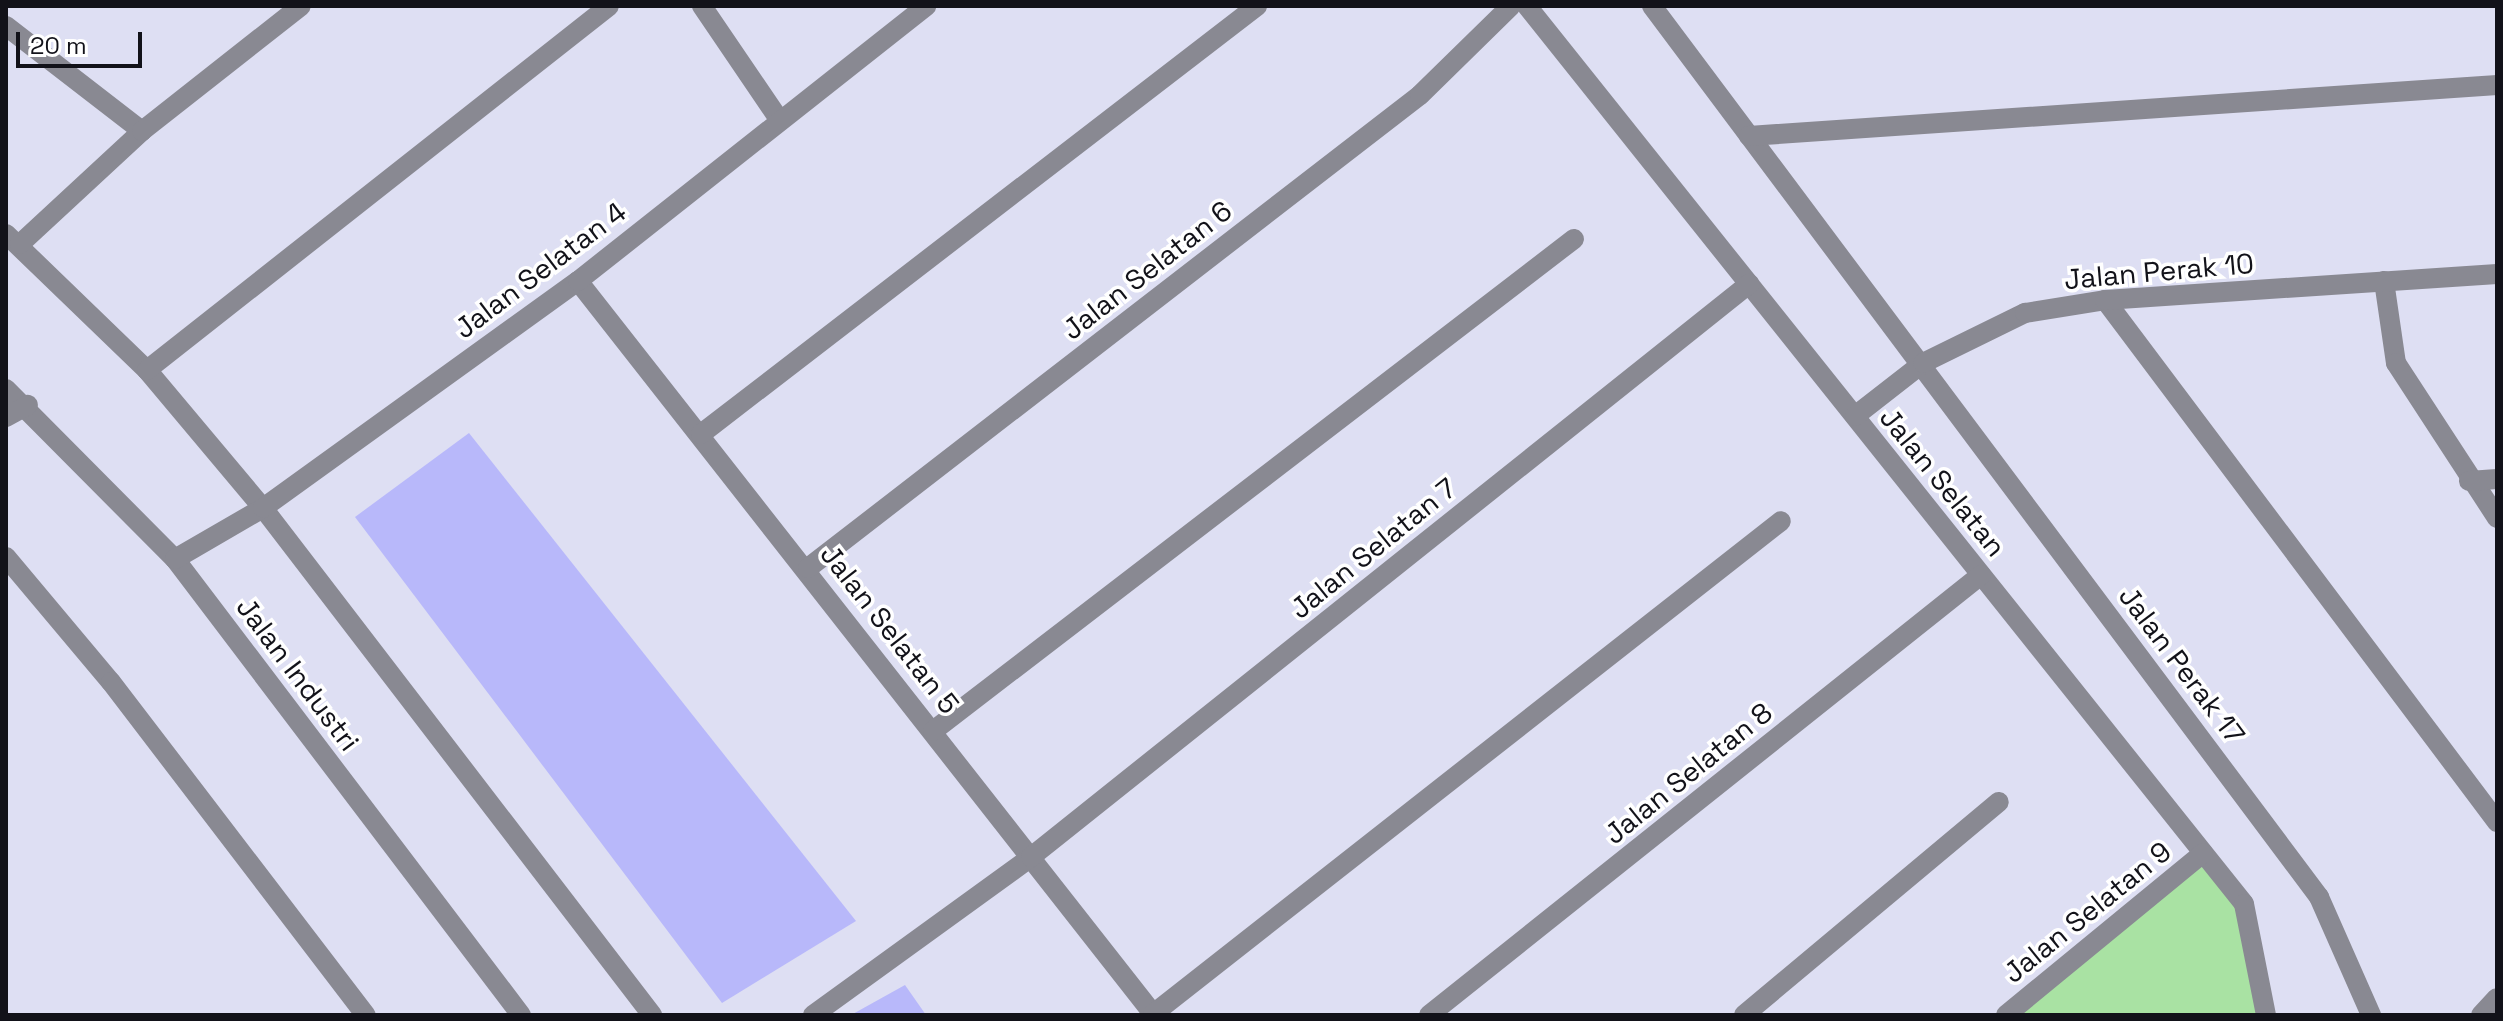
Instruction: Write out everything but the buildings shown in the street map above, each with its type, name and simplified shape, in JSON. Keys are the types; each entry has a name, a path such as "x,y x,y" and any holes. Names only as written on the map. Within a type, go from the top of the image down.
{"street":[{"path":"147,370 609,6"},
{"path":"702,6 778,118"},
{"name":"Jalan Selatan 4","path":"175,559 263,508 578,281 778,118 926,6"},
{"path":"701,434 1257,6"},
{"name":"Jalan Selatan 6","path":"808,568 1420,95 1511,6"},
{"name":"Jalan Selatan","path":"1527,6 2244,904 2266,1015"},
{"name":"Jalan Perak 17","path":"1652,6 1923,363 2319,897 2371,1015"},
{"path":"289,9 13,239 147,370 263,508 652,1015"},
{"path":"6,26 142,131"},
{"path":"1749,136 2497,85"},
{"path":"933,731 1574,239"},
{"name":"Jalan Perak 10","path":"1855,416 1923,363 2025,313 2105,300 2497,274"},
{"name":"Jalan Selatan 5","path":"578,281 808,568 1154,1014"},
{"path":"2384,281 2396,363 2469,481 2497,518"},
{"name":"Jalan Selatan 7","path":"813,1015 1031,857 1749,284"},
{"path":"2105,300 2497,822"},
{"name":"Jalan Industri","path":"6,389 28,405 175,559 521,1015"},
{"path":"6,417 28,405"},
{"path":"2469,481 2497,479"},
{"path":"1154,1014 1781,521"},
{"path":"6,557 111,682 366,1015"},
{"name":"Jalan Selatan 8","path":"1429,1015 1981,575"},
{"path":"1744,1015 1999,802"},
{"name":"Jalan Selatan 9","path":"2006,1015 2203,853"},
{"path":"2481,1015 2497,998"}],"green space":[{"path":"2203,853 2244,904 2266,1015 2006,1015"}]}
